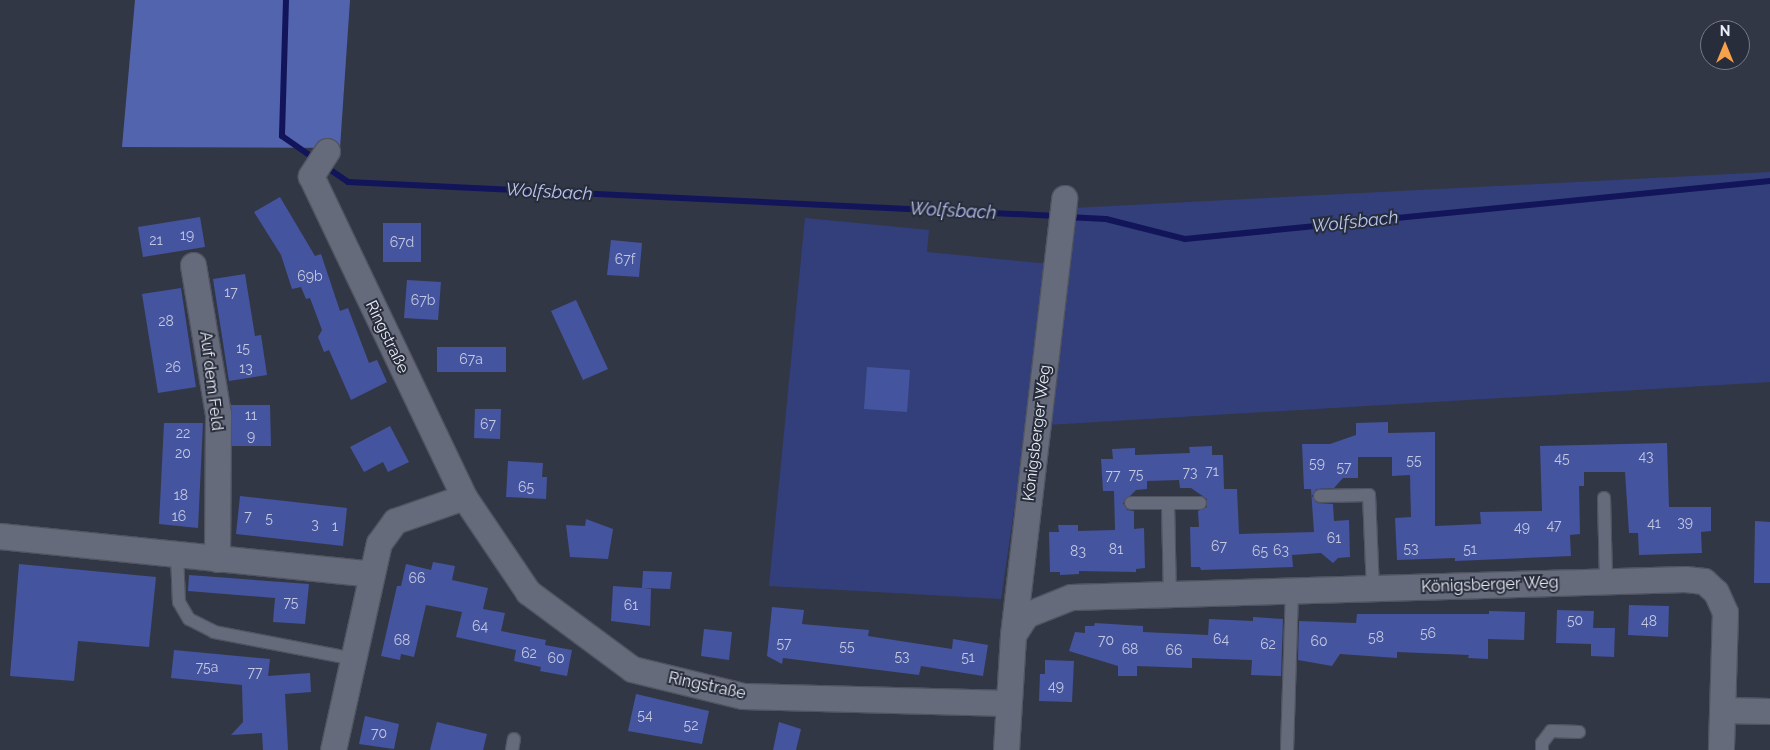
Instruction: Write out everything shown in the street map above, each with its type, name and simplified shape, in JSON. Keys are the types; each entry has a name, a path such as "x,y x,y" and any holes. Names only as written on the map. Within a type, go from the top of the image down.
{"street":[{"name":"Ringstraße","path":"327,151 311,176 464,497 528,592 632,669 743,696 1008,703"},
{"name":"Königsberger Weg","path":"1008,703 1013,636 1064,198"},
{"name":"Auf dem Feld","path":"193,265 218,414 217,559"},
{"path":"333,750 379,543 394,521 464,497"},
{"path":"0,536 371,574"},
{"name":"Königsberger Weg","path":"1013,636 1026,615 1071,597 1685,579 1704,582 1716,592 1725,612 1721,750"},
{"path":"1006,750 1008,703"},
{"path":"1722,710 1770,711"}],"lane":[{"path":"1320,496 1369,495 1373,588"},
{"path":"1604,498 1606,582"},
{"path":"1131,503 1200,503"},
{"path":"1168,503 1170,594"},
{"path":"177,555 179,602 189,618 214,632 354,659"},
{"path":"1287,750 1292,591"},
{"path":"1542,750 1542,743 1551,731 1579,732"}],"shaded area":[{"path":"135,0 350,0 340,148 122,147"},
{"path":"1770,172 1770,382 1047,425 1073,208"},
{"path":"805,218 929,230 927,252 1050,264 1001,599 769,586"}],"building":[{"path":"280,197 315,256 321,254 340,311 348,308 369,363 377,360 387,382 351,400 329,350 324,352 318,337 322,330 310,298 306,299 301,287 292,289 281,255 254,212"},
{"path":"200,217 205,247 143,257 138,227"},
{"path":"383,223 421,223 421,262 383,262"},
{"path":"611,240 642,243 639,277 607,275"},
{"path":"245,274 255,336 261,335 267,375 229,381 213,279"},
{"path":"407,280 441,282 438,320 404,318"},
{"path":"181,288 196,387 158,393 142,294"},
{"path":"576,300 608,369 583,380 551,311"},
{"path":"437,347 506,347 506,372 437,372"},
{"path":"867,367 910,370 907,412 864,409"},
{"path":"231,405 270,405 271,446 232,446"},
{"path":"475,409 501,409 500,439 474,438"},
{"path":"1388,422 1388,433 1435,432 1435,526 1481,524 1480,512 1542,511 1540,446 1667,443 1669,507 1711,507 1711,531 1701,532 1702,553 1639,555 1638,533 1629,533 1625,472 1584,472 1584,486 1579,486 1580,534 1570,535 1571,556 1455,561 1455,558 1397,560 1395,518 1411,517 1410,475 1392,476 1392,457 1358,457 1358,478 1343,478 1334,488 1316,489 1312,496 1317,503 1333,504 1334,521 1349,520 1350,557 1338,558 1333,563 1321,553 1292,555 1293,567 1201,570 1200,567 1191,567 1190,527 1199,527 1198,511 1207,507 1207,499 1191,488 1180,488 1179,480 1147,481 1147,489 1136,490 1123,503 1127,510 1134,511 1134,529 1144,528 1145,568 1136,569 1136,572 1079,571 1079,574 1060,575 1060,572 1050,572 1049,532 1059,532 1058,525 1078,525 1078,531 1115,530 1114,491 1103,491 1101,459 1113,459 1112,449 1135,448 1135,455 1190,453 1189,447 1212,446 1212,455 1223,455 1224,489 1237,489 1239,534 1314,532 1311,489 1304,489 1302,444 1330,444 1356,435 1356,423"},
{"path":"164,423 203,423 198,528 159,524"},
{"path":"390,426 409,462 388,472 383,462 364,472 350,447"},
{"path":"508,461 543,463 542,477 547,477 546,499 506,497"},
{"path":"240,496 347,508 343,546 236,534"},
{"path":"586,519 613,529 608,559 570,557 566,525 585,526"},
{"path":"1755,521 1770,522 1770,583 1754,583"},
{"path":"433,562 455,566 452,580 488,588 483,609 505,613 501,631 546,640 545,645 572,650 567,676 540,671 541,667 514,661 516,650 456,637 462,612 426,605 414,657 401,654 400,660 381,656 397,586 401,586 406,564 431,570"},
{"path":"19,564 156,577 149,647 78,641 74,681 10,676"},
{"path":"643,571 672,572 670,589 643,588 651,589 650,626 611,621 613,586 642,588"},
{"path":"189,575 309,584 305,624 273,622 275,598 188,591"},
{"path":"1629,605 1669,606 1668,637 1628,635"},
{"path":"772,607 804,610 802,624 869,630 868,636 952,649 953,639 988,645 983,676 921,666 919,675 783,658 782,664 767,656"},
{"path":"1557,610 1594,611 1593,628 1615,628 1614,657 1591,656 1591,644 1556,643"},
{"path":"1489,611 1525,612 1524,640 1488,639 1488,659 1468,658 1469,655 1397,652 1397,658 1340,654 1332,666 1298,660 1299,621 1356,623 1357,614 1489,614"},
{"path":"1253,617 1283,619 1281,676 1251,675 1252,660 1192,658 1192,668 1137,666 1137,676 1118,676 1118,666 1069,651 1075,632 1085,633 1085,626 1094,626 1095,623 1143,626 1143,632 1208,635 1209,619 1253,621"},
{"path":"704,629 732,632 729,660 701,656"},
{"path":"174,650 270,659 268,676 310,673 311,692 285,694 288,750 263,750 262,733 231,735 243,722 242,685 171,678"},
{"path":"1045,660 1074,661 1072,702 1039,701 1040,674 1045,674"},
{"path":"636,694 709,711 702,744 628,731"},
{"path":"365,716 399,724 394,749 359,744"},
{"path":"437,722 487,734 483,750 430,750"},
{"path":"779,722 801,729 796,750 773,750"}],"waterway":[{"name":"Wolfsbach","path":"286,0 282,136 315,159"},
{"name":"Wolfsbach","path":"323,165 348,182 1057,216"},
{"name":"Wolfsbach","path":"1067,217 1106,219 1185,239 1770,181"}]}
